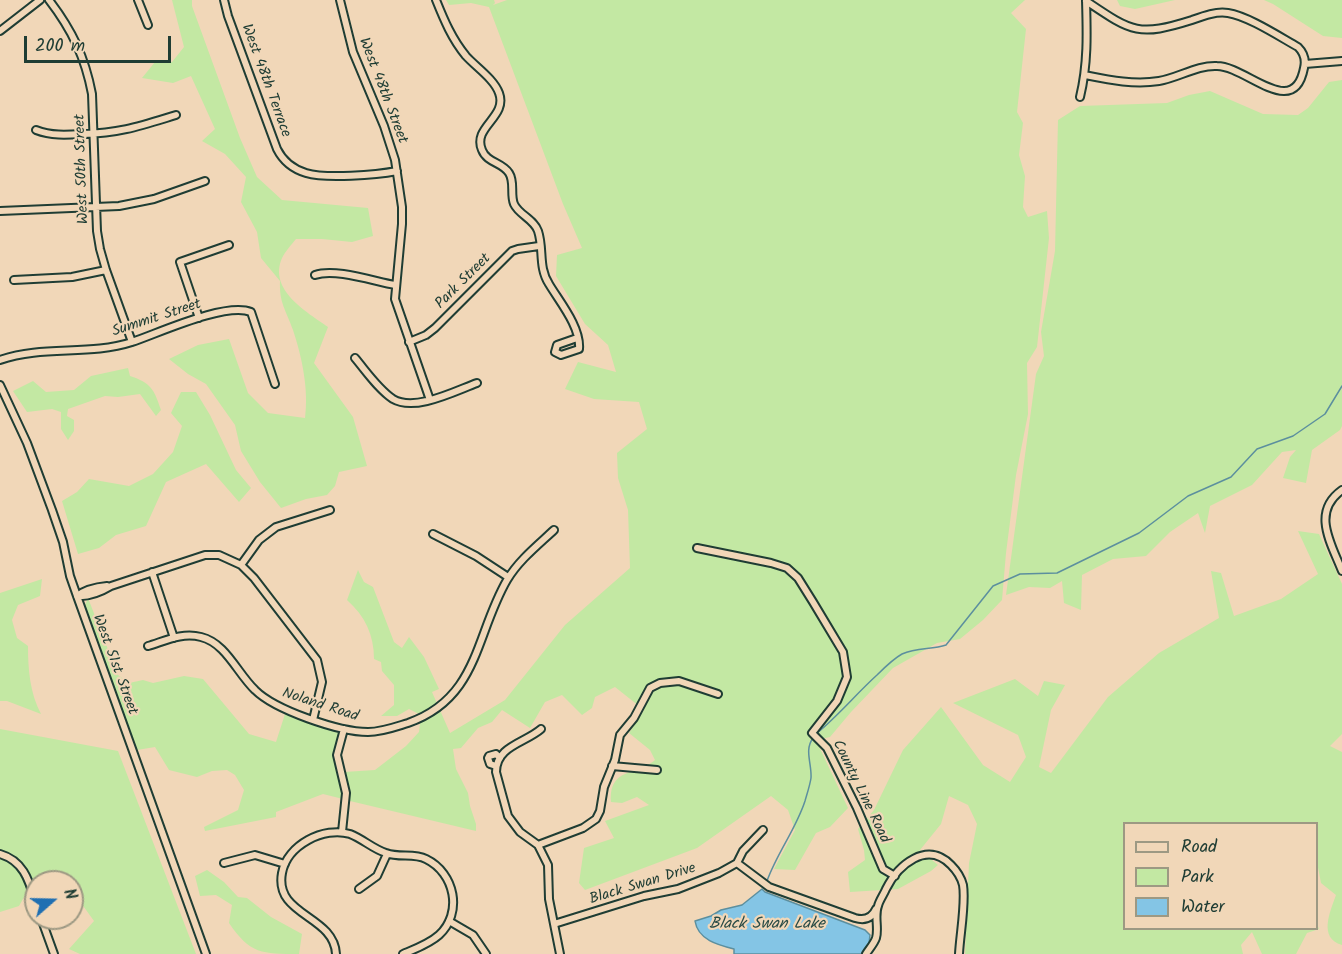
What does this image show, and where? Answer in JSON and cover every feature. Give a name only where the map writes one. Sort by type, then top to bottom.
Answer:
[{"type":"street","points":[[0,31],[40,0]]},
{"type":"street","name":"West 50th Street","points":[[49,0],[72,32],[85,63],[92,94],[100,249],[105,270],[132,342]]},
{"type":"street","points":[[138,0],[148,25]]},
{"type":"street","name":"West 48th Terrace","points":[[224,0],[273,139],[285,161],[308,174],[369,175],[397,171]]},
{"type":"street","name":"West 48th Street","points":[[340,0],[353,52],[384,126],[397,171],[402,224],[395,285],[397,310],[430,400]]},
{"type":"street","points":[[436,0],[454,39],[498,91],[501,100],[500,108],[482,132],[481,149],[487,159],[509,172],[512,178],[514,205],[537,230],[544,274],[568,315],[577,338]]},
{"type":"street","points":[[1086,1],[1118,22],[1138,30],[1159,30],[1219,13],[1234,15],[1298,47],[1303,53],[1305,64],[1296,87],[1282,92],[1234,69],[1216,66],[1159,81],[1141,83],[1086,75]]},
{"type":"street","points":[[1080,96],[1086,75],[1086,1]]},
{"type":"street","points":[[1305,64],[1342,61]]},
{"type":"street","points":[[36,130],[50,135],[94,134],[127,130],[176,115]]},
{"type":"street","points":[[0,211],[120,206],[154,199],[205,181]]},
{"type":"street","points":[[199,318],[180,262],[229,245]]},
{"type":"street","name":"Park Street","points":[[409,342],[426,335],[435,328],[512,252],[539,246]]},
{"type":"street","points":[[14,279],[72,278],[105,270]]},
{"type":"street","points":[[315,275],[327,272],[395,285]]},
{"type":"street","name":"Summit Street","points":[[0,360],[33,351],[104,349],[132,342],[224,310],[245,309],[251,312],[275,384]]},
{"type":"street","points":[[355,358],[391,398],[410,404],[430,400],[477,382]]},
{"type":"street","name":"West 51st Street","points":[[0,385],[27,443],[52,510],[63,542],[70,576],[206,954]]},
{"type":"street","points":[[1342,490],[1330,501],[1325,521],[1342,571]]},
{"type":"street","points":[[241,565],[259,540],[276,527],[330,510]]},
{"type":"street","name":"Noland Road","points":[[148,646],[192,635],[209,640],[223,650],[248,683],[265,699],[282,710],[359,732],[384,730],[416,720],[436,709],[459,687],[476,658],[490,613],[508,578],[532,549],[554,530]]},
{"type":"street","points":[[433,534],[476,556],[508,578]]},
{"type":"street","name":"County Line Road","points":[[697,548],[771,562],[787,568],[798,578],[813,602],[843,652],[847,676],[837,702],[812,733],[827,748],[857,808],[883,869],[895,876]]},
{"type":"street","points":[[77,596],[94,587],[111,586],[198,556],[210,554],[229,558],[241,565],[254,578],[317,660],[322,682],[314,720]]},
{"type":"street","points":[[152,572],[174,638]]},
{"type":"street","points":[[538,845],[584,828],[596,819],[620,735],[634,718],[650,688],[660,683],[678,681],[718,694]]},
{"type":"street","points":[[342,832],[346,793],[337,755],[344,729]]},
{"type":"street","points":[[541,729],[511,746],[496,766],[508,816],[520,832],[538,845],[544,856],[549,873],[549,899],[560,954]]},
{"type":"street","points":[[496,766],[489,764],[489,756],[496,754],[500,758]]},
{"type":"street","points":[[612,766],[657,770]]},
{"type":"street","name":"Black Swan Drive","points":[[554,924],[627,901],[693,885],[737,863],[743,851],[763,830]]},
{"type":"street","points":[[336,954],[332,938],[326,929],[296,910],[287,899],[282,874],[290,855],[307,842],[325,834],[342,832],[355,836],[387,854],[422,858],[442,870],[451,885],[453,910],[444,930],[434,939],[405,954]]},
{"type":"street","points":[[737,863],[769,887],[861,920],[874,914],[895,876],[910,861],[930,853],[942,857],[954,868],[961,879],[964,892],[959,954]]},
{"type":"street","points":[[0,854],[11,858],[24,873]]},
{"type":"street","points":[[359,889],[377,876],[387,854]]},
{"type":"street","points":[[224,863],[255,855],[285,864]]},
{"type":"street","points":[[866,954],[876,937],[878,906]]},
{"type":"street","points":[[449,921],[473,935],[486,954]]},
{"type":"street","points":[[45,930],[54,954]]},
{"type":"green space","points":[[172,0],[192,0],[192,6],[240,138],[257,177],[282,200],[368,208],[373,236],[352,242],[296,239],[283,256],[279,270],[280,280],[292,299],[328,327],[314,363],[353,417],[367,466],[339,472],[335,486],[327,495],[306,499],[281,508],[260,482],[241,451],[235,425],[206,384],[169,359],[198,345],[229,339],[248,393],[268,413],[305,418],[306,396],[302,362],[282,301],[280,281],[261,258],[257,232],[241,202],[246,177],[225,154],[202,141],[215,129],[191,76],[173,83],[142,78],[155,62],[172,62],[184,47]]},
{"type":"green space","points":[[446,0],[494,0],[493,5],[507,0],[1025,0],[1011,13],[1026,29],[1017,112],[1023,123],[1019,155],[1025,176],[1023,207],[1028,217],[1047,211],[1049,238],[1037,347],[1027,363],[1028,414],[1016,475],[1002,600],[960,639],[937,643],[893,668],[830,737],[816,740],[848,808],[830,827],[816,833],[795,870],[774,869],[795,830],[788,810],[771,796],[697,848],[585,890],[579,883],[584,848],[614,838],[605,821],[649,805],[637,797],[622,803],[611,802],[614,783],[619,778],[655,760],[650,750],[629,733],[644,710],[615,687],[595,697],[592,708],[582,715],[562,695],[545,702],[530,728],[502,710],[492,722],[478,728],[461,748],[453,749],[456,769],[468,793],[476,831],[350,801],[344,772],[375,770],[406,746],[419,732],[421,715],[409,709],[397,716],[381,716],[394,705],[394,685],[382,671],[381,662],[374,659],[367,626],[347,600],[358,570],[364,582],[373,587],[394,642],[402,648],[409,637],[424,657],[439,689],[432,692],[450,733],[505,700],[565,625],[630,568],[628,510],[618,478],[617,453],[647,429],[639,402],[594,399],[565,389],[578,362],[616,372],[608,345],[585,324],[556,276],[557,255],[582,248],[563,204],[489,7],[471,3],[449,5]]},
{"type":"green space","points":[[1117,0],[1175,0],[1135,9],[1120,6]]},
{"type":"green space","points":[[1264,0],[1342,0],[1342,38],[1323,36]]},
{"type":"green space","points":[[1342,80],[1342,426],[1340,430],[1312,450],[1306,483],[1283,478],[1290,457],[1296,450],[1282,452],[1252,485],[1210,506],[1205,533],[1198,513],[1170,532],[1146,556],[1113,559],[1082,575],[1081,610],[1064,603],[1062,581],[1050,588],[1029,587],[1006,595],[1036,374],[1044,356],[1041,332],[1055,251],[1058,120],[1080,106],[1167,103],[1210,91],[1263,114],[1298,115],[1308,108],[1329,82]]},
{"type":"green space","points":[[128,368],[130,376],[143,381],[154,392],[161,410],[156,416],[140,394],[105,396],[68,409],[67,416],[74,420],[74,431],[68,440],[61,429],[61,412],[52,409],[27,412],[13,391],[33,381],[46,392],[74,390],[91,376]]},
{"type":"green space","points":[[181,392],[196,392],[210,415],[236,470],[251,488],[239,502],[206,464],[166,482],[146,526],[116,535],[99,548],[78,554],[62,501],[77,492],[89,479],[129,486],[153,474],[173,452],[182,426],[171,413]]},
{"type":"green space","points":[[1298,531],[1319,534],[1342,584],[1342,734],[1330,746],[1342,752],[1342,945],[1330,937],[1328,931],[1329,916],[1336,895],[1321,883],[1318,867],[1318,822],[1123,822],[1123,930],[1316,930],[1307,933],[1296,954],[1262,954],[1252,932],[1241,945],[1243,954],[965,954],[969,863],[977,824],[968,805],[949,796],[941,824],[920,850],[938,865],[898,889],[850,892],[848,872],[865,860],[858,829],[874,810],[903,750],[941,707],[983,765],[1010,782],[1026,757],[1018,735],[953,703],[1015,679],[1038,696],[1044,681],[1065,685],[1051,710],[1039,767],[1051,773],[1108,697],[1159,653],[1219,618],[1211,571],[1221,573],[1234,616],[1281,599],[1318,574]]},
{"type":"green space","points":[[42,579],[40,596],[18,605],[12,620],[17,638],[28,646],[30,681],[41,714],[7,701],[0,701],[0,593]]},
{"type":"green space","points":[[88,598],[118,675],[129,683],[143,680],[153,683],[184,676],[203,679],[249,734],[276,742],[285,714],[338,730],[334,760],[343,799],[323,794],[276,812],[276,817],[205,831],[204,827],[238,810],[244,790],[235,775],[227,770],[212,771],[197,777],[169,770],[155,747],[137,750],[85,605]]},
{"type":"green space","points":[[0,729],[118,751],[196,954],[80,954],[69,949],[94,921],[84,907],[84,870],[24,870],[24,897],[19,906],[0,912]]},
{"type":"green space","points":[[207,870],[224,882],[238,897],[247,898],[271,917],[302,934],[299,954],[266,952],[244,941],[229,923],[232,905],[216,895],[200,896],[195,876]]},
{"type":"water","name":"Black Swan Lake","points":[[762,889],[865,930],[870,935],[869,943],[861,954],[734,954],[734,949],[710,941],[700,933],[695,921],[721,910],[742,905]]},
{"type":"waterway","points":[[817,733],[899,656],[913,650],[946,645],[993,586],[1020,574],[1057,573],[1139,533],[1188,496],[1231,477],[1257,449],[1293,436],[1325,414],[1342,386]]},
{"type":"waterway","points":[[767,881],[805,801],[811,778],[809,747],[813,738]]}]
